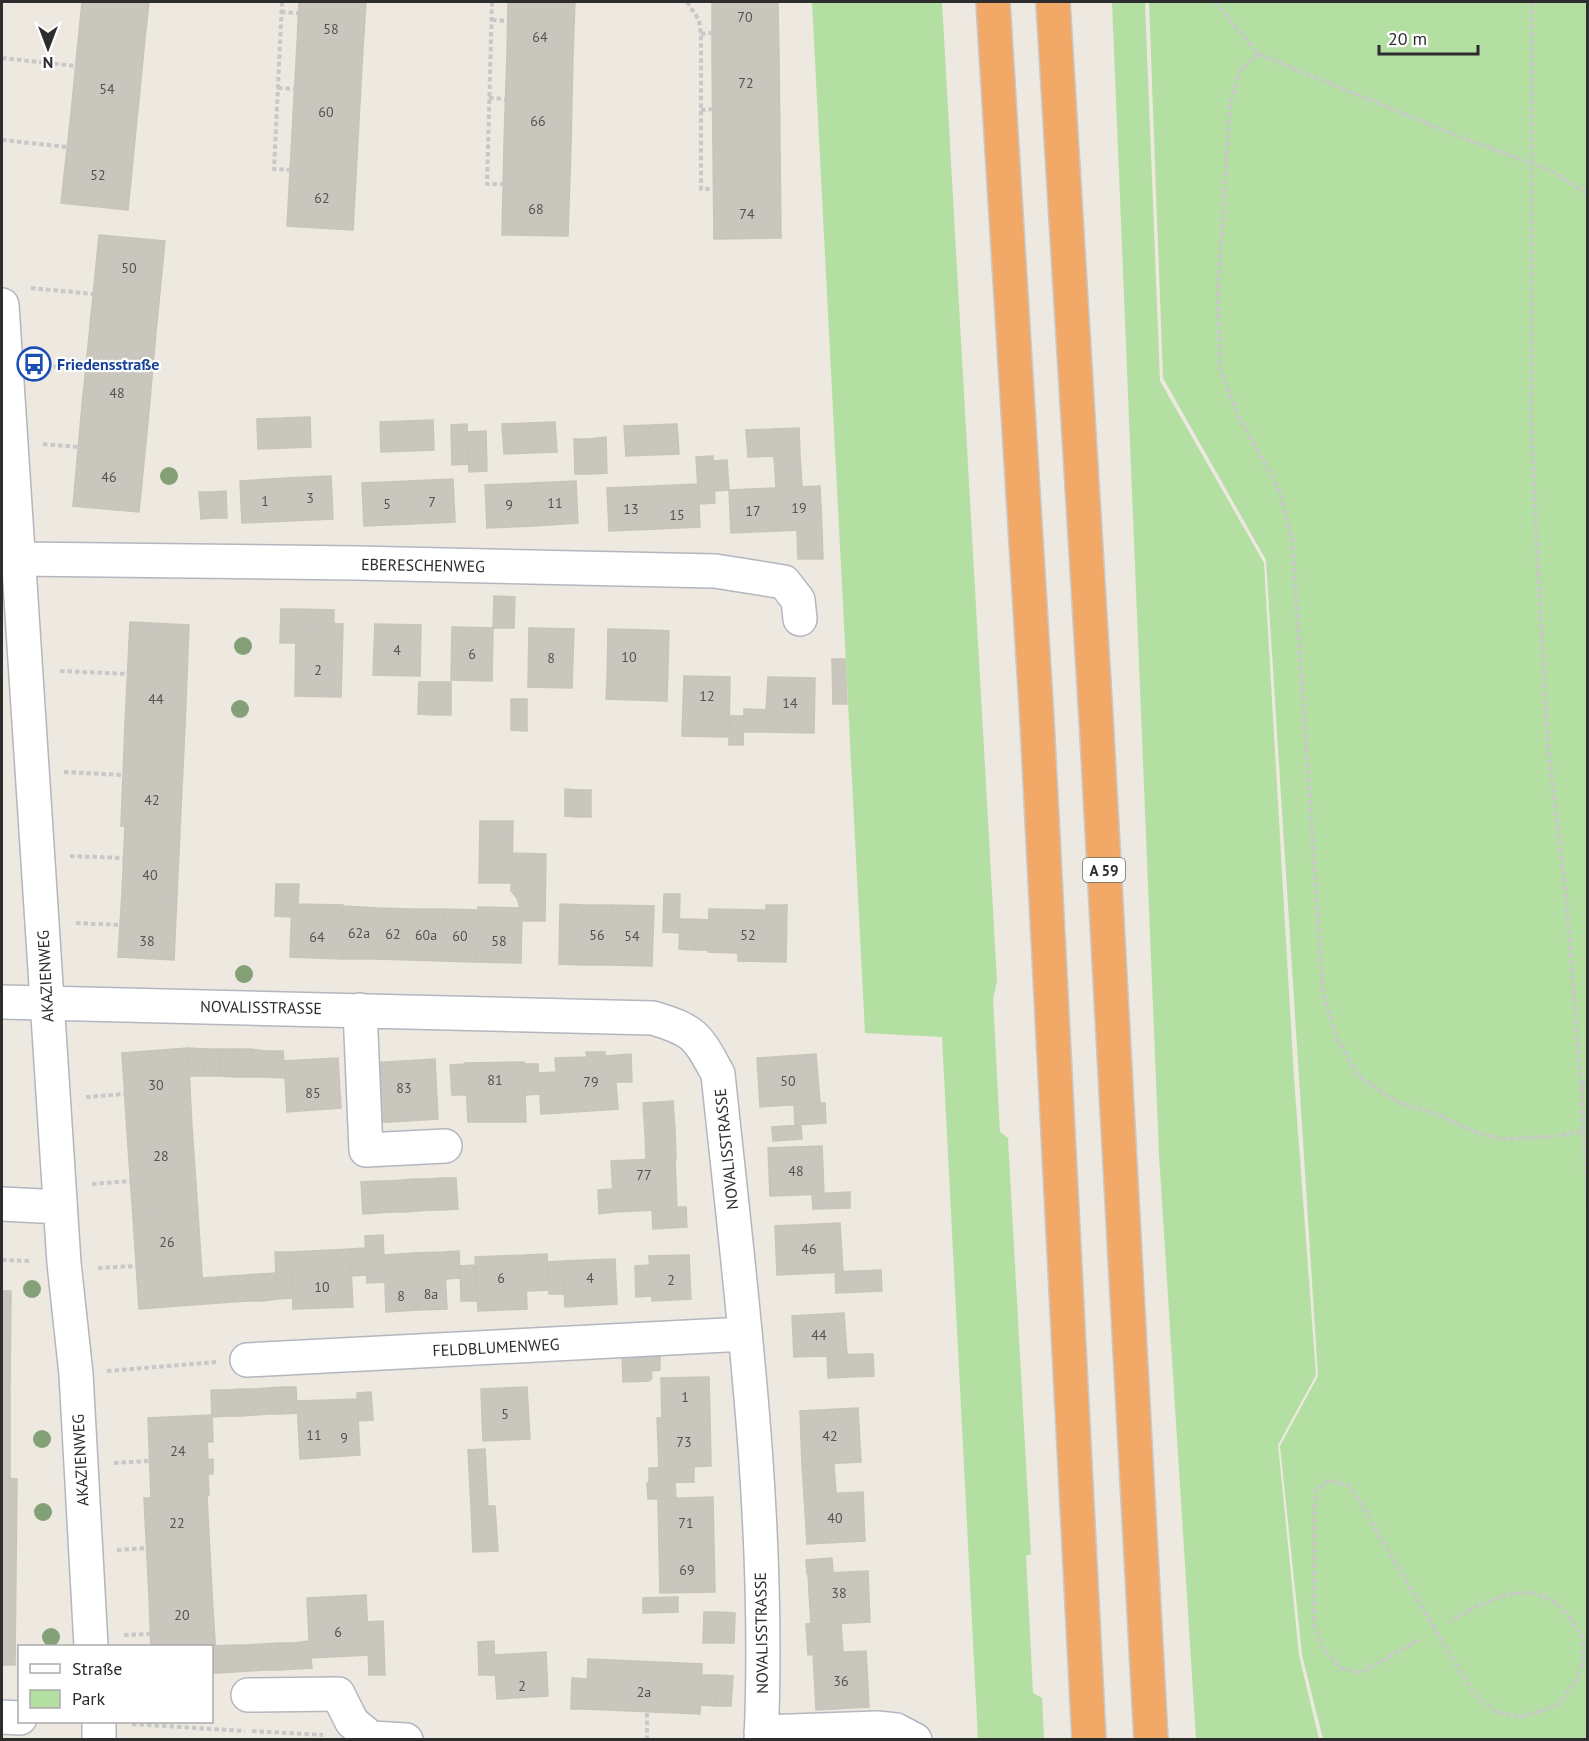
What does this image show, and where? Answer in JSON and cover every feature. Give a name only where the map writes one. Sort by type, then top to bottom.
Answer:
[{"type":"highway","points":[[993,2],[1037,721],[1089,1740]]},
{"type":"highway","name":"A 59","points":[[1053,2],[1096,729],[1151,1740]]},
{"type":"street","name":"AKAZIENWEG","points":[[13,296],[6,362],[27,669],[46,1002],[60,1207],[76,1374],[92,1645]]},
{"type":"street","name":"EBERESCHENWEG","points":[[19,560],[356,563],[715,571],[784,582],[798,600],[800,619]]},
{"type":"street","name":"NOVALISSTRASSE","points":[[2,1002],[653,1018],[680,1026],[700,1041],[718,1074],[745,1334],[761,1578],[761,1736]]},
{"type":"street","points":[[360,1010],[366,1150],[445,1146]]},
{"type":"street","points":[[2,1204],[60,1207]]},
{"type":"street","name":"FELDBLUMENWEG","points":[[247,1360],[745,1334]]},
{"type":"street","points":[[248,1695],[338,1694],[352,1722],[371,1738],[406,1740]]},
{"type":"street","points":[[2,1717],[18,1718]]},
{"type":"street","points":[[99,1723],[99,1740]]},
{"type":"street","points":[[761,1736],[877,1728],[896,1730],[915,1740]]},
{"type":"path","points":[[282,2],[274,169],[290,170]]},
{"type":"path","points":[[492,2],[487,184],[503,184]]},
{"type":"path","points":[[687,2],[699,20],[701,34],[701,189],[714,189]]},
{"type":"path","points":[[1215,2],[1258,54],[1468,140],[1551,171],[1587,194]]},
{"type":"path","points":[[1532,2],[1531,421],[1548,747],[1566,896],[1581,1084],[1587,1212]]},
{"type":"path","points":[[281,12],[298,13]]},
{"type":"path","points":[[492,20],[507,21]]},
{"type":"path","points":[[701,34],[712,33]]},
{"type":"path","points":[[1258,54],[1241,69],[1230,103],[1218,291],[1220,370],[1236,413],[1280,492],[1292,540],[1323,993],[1337,1038],[1358,1076],[1397,1102],[1431,1112],[1478,1133],[1503,1139],[1549,1137],[1582,1131]]},
{"type":"path","points":[[2,58],[76,66]]},
{"type":"path","points":[[278,88],[294,89]]},
{"type":"path","points":[[489,98],[505,99]]},
{"type":"path","points":[[701,110],[713,109]]},
{"type":"path","points":[[2,140],[67,147]]},
{"type":"path","points":[[13,296],[93,294]]},
{"type":"path","points":[[6,362],[86,369]]},
{"type":"path","points":[[27,669],[128,674]]},
{"type":"path","points":[[33,771],[123,774]]},
{"type":"path","points":[[38,854],[123,858]]},
{"type":"path","points":[[42,921],[120,925]]},
{"type":"path","points":[[1581,1084],[1587,1084]]},
{"type":"path","points":[[76,1374],[247,1360]]},
{"type":"path","points":[[1418,1640],[1360,1672],[1341,1668],[1323,1649],[1314,1624],[1314,1514],[1316,1490],[1330,1480],[1350,1486],[1473,1693],[1496,1712],[1521,1717],[1557,1706],[1576,1681],[1583,1661],[1583,1638],[1559,1605],[1537,1593],[1509,1594],[1479,1605],[1449,1622]]},
{"type":"path","points":[[646,1740],[647,1712]]},
{"type":"path","points":[[116,1723],[371,1738]]},
{"type":"green space","points":[[812,2],[942,2],[997,981],[993,999],[1000,1132],[1008,1138],[1031,1554],[1026,1556],[1033,1693],[1042,1698],[1044,1739],[978,1739],[942,1037],[865,1033]]},
{"type":"green space","points":[[1112,2],[1145,2],[1160,381],[1264,563],[1294,1078],[1316,1375],[1278,1445],[1299,1655],[1319,1739],[1196,1739],[1159,1154]]},
{"type":"green space","points":[[1149,2],[1587,2],[1587,1739],[1323,1739],[1302,1655],[1280,1446],[1318,1376],[1266,560],[1163,378]]},
{"type":"building","points":[[82,2],[149,2],[146,29],[80,22]]},
{"type":"building","points":[[299,2],[366,2],[363,48],[297,44]]},
{"type":"building","points":[[508,2],[575,2],[573,54],[507,53]]},
{"type":"building","points":[[712,2],[778,2],[779,57],[712,57]]},
{"type":"building","points":[[80,22],[146,29],[137,119],[71,113]]},
{"type":"building","points":[[297,44],[363,48],[358,139],[292,135]]},
{"type":"building","points":[[507,53],[573,54],[571,145],[504,144]]},
{"type":"building","points":[[712,57],[779,57],[780,148],[713,148]]},
{"type":"building","points":[[71,113],[137,119],[128,210],[61,203]]},
{"type":"building","points":[[292,135],[358,139],[353,230],[287,226]]},
{"type":"building","points":[[504,144],[571,145],[568,236],[502,235]]},
{"type":"building","points":[[713,148],[780,148],[781,238],[714,239]]},
{"type":"building","points":[[99,235],[165,241],[156,332],[90,326]]},
{"type":"building","points":[[90,326],[156,332],[148,422],[81,416]]},
{"type":"building","points":[[81,416],[148,422],[139,512],[73,506]]},
{"type":"building","points":[[310,417],[311,447],[285,448],[284,418]]},
{"type":"building","points":[[284,418],[285,448],[258,449],[257,419]]},
{"type":"building","points":[[433,420],[434,450],[407,451],[406,421]]},
{"type":"building","points":[[406,421],[407,451],[381,452],[380,422]]},
{"type":"building","points":[[555,422],[557,452],[530,453],[529,423]]},
{"type":"building","points":[[529,423],[530,453],[504,454],[502,424]]},
{"type":"building","points":[[467,424],[468,464],[452,465],[451,425]]},
{"type":"building","points":[[677,424],[679,454],[652,455],[651,425]]},
{"type":"building","points":[[651,425],[652,455],[626,456],[624,426]]},
{"type":"building","points":[[799,428],[800,455],[774,456],[773,429]]},
{"type":"building","points":[[773,429],[774,456],[748,457],[746,430]]},
{"type":"building","points":[[486,431],[487,471],[469,472],[467,432]]},
{"type":"building","points":[[606,437],[607,473],[591,474],[590,439]]},
{"type":"building","points":[[574,439],[590,439],[591,474],[575,474]]},
{"type":"building","points":[[800,455],[802,487],[776,488],[774,456]]},
{"type":"building","points":[[713,456],[715,503],[699,504],[696,457]]},
{"type":"building","points":[[727,460],[729,490],[714,491],[713,461]]},
{"type":"building","points":[[331,476],[333,519],[289,521],[287,478]]},
{"type":"building","points":[[287,478],[289,521],[242,523],[240,481]]},
{"type":"building","points":[[453,479],[455,522],[411,524],[409,481]]},
{"type":"building","points":[[409,481],[411,524],[364,526],[362,483]]},
{"type":"building","points":[[576,481],[578,523],[534,526],[532,483]]},
{"type":"building","points":[[532,483],[534,526],[487,528],[485,485]]},
{"type":"building","points":[[698,484],[700,527],[656,529],[654,486]]},
{"type":"building","points":[[654,486],[656,529],[609,531],[607,488]]},
{"type":"building","points":[[820,486],[822,529],[778,531],[776,488]]},
{"type":"building","points":[[776,488],[778,531],[731,533],[729,490]]},
{"type":"building","points":[[226,491],[227,518],[213,518],[212,492]]},
{"type":"building","points":[[199,492],[212,492],[213,518],[201,519]]},
{"type":"building","points":[[822,529],[823,559],[798,559],[797,530]]},
{"type":"building","points":[[494,596],[515,597],[514,628],[493,628]]},
{"type":"building","points":[[281,609],[296,609],[296,643],[280,643]]},
{"type":"building","points":[[296,609],[334,610],[334,624],[296,623]]},
{"type":"building","points":[[130,622],[189,625],[185,726],[125,724]]},
{"type":"building","points":[[296,623],[343,624],[341,697],[295,696]]},
{"type":"building","points":[[375,624],[421,625],[420,676],[373,675]]},
{"type":"building","points":[[452,627],[493,628],[492,681],[451,680]]},
{"type":"building","points":[[529,628],[574,629],[572,688],[528,687]]},
{"type":"building","points":[[608,629],[651,630],[650,684],[607,683]]},
{"type":"building","points":[[651,630],[669,631],[667,701],[606,699],[607,683],[650,684]]},
{"type":"building","points":[[832,659],[845,659],[847,704],[833,704]]},
{"type":"building","points":[[684,676],[730,677],[729,737],[682,736]]},
{"type":"building","points":[[768,677],[815,678],[814,733],[767,732]]},
{"type":"building","points":[[419,682],[435,682],[434,715],[418,714]]},
{"type":"building","points":[[435,682],[451,682],[451,715],[434,715]]},
{"type":"building","points":[[511,699],[527,699],[527,731],[511,730]]},
{"type":"building","points":[[744,709],[768,710],[767,732],[744,732]]},
{"type":"building","points":[[729,716],[744,716],[743,745],[729,745]]},
{"type":"building","points":[[125,724],[185,726],[180,829],[121,826]]},
{"type":"building","points":[[565,789],[578,790],[577,817],[565,816]]},
{"type":"building","points":[[578,790],[591,790],[591,817],[577,817]]},
{"type":"building","points":[[480,821],[513,821],[512,883],[479,883]]},
{"type":"building","points":[[125,826],[180,829],[177,895],[122,892]]},
{"type":"building","points":[[512,853],[546,854],[545,921],[522,921],[522,908],[511,891]]},
{"type":"building","points":[[276,884],[299,884],[298,904],[292,904],[291,917],[275,916]]},
{"type":"building","points":[[122,892],[177,895],[174,960],[118,957]]},
{"type":"building","points":[[664,894],[680,894],[679,933],[663,932]]},
{"type":"building","points":[[292,904],[343,905],[342,959],[290,957]]},
{"type":"building","points":[[560,904],[583,905],[582,965],[559,964]]},
{"type":"building","points":[[583,905],[612,905],[611,965],[582,965]]},
{"type":"building","points":[[612,905],[654,906],[652,966],[611,965]]},
{"type":"building","points":[[766,905],[787,905],[786,962],[738,961],[738,953],[708,952],[709,909],[766,910]]},
{"type":"building","points":[[343,906],[377,908],[376,959],[342,959]]},
{"type":"building","points":[[478,907],[522,908],[521,963],[476,962]]},
{"type":"building","points":[[377,908],[410,909],[409,960],[376,959]]},
{"type":"building","points":[[410,909],[444,909],[443,961],[409,960]]},
{"type":"building","points":[[444,909],[478,910],[476,962],[443,961]]},
{"type":"building","points":[[680,919],[693,919],[693,950],[679,949]]},
{"type":"building","points":[[693,919],[709,920],[708,950],[693,950]]},
{"type":"building","points":[[188,1048],[192,1127],[127,1132],[122,1053]]},
{"type":"building","points":[[188,1048],[205,1049],[204,1076],[189,1076]]},
{"type":"building","points":[[205,1049],[220,1049],[220,1076],[204,1076]]},
{"type":"building","points":[[220,1049],[235,1049],[235,1077],[220,1076]]},
{"type":"building","points":[[235,1049],[251,1049],[250,1077],[235,1077]]},
{"type":"building","points":[[251,1049],[265,1051],[267,1077],[250,1077]]},
{"type":"building","points":[[265,1051],[283,1051],[285,1078],[267,1077]]},
{"type":"building","points":[[586,1052],[605,1052],[605,1056],[631,1054],[632,1082],[616,1082],[618,1109],[559,1113],[555,1058],[587,1057]]},
{"type":"building","points":[[816,1054],[820,1103],[760,1107],[757,1058]]},
{"type":"building","points":[[338,1058],[341,1108],[287,1112],[284,1061]]},
{"type":"building","points":[[435,1059],[438,1119],[374,1123],[371,1063]]},
{"type":"building","points":[[524,1062],[526,1122],[468,1122],[465,1063]]},
{"type":"building","points":[[465,1064],[466,1095],[452,1095],[450,1065]]},
{"type":"building","points":[[524,1064],[538,1064],[540,1094],[525,1095]]},
{"type":"building","points":[[556,1072],[559,1113],[541,1114],[539,1073]]},
{"type":"building","points":[[673,1101],[675,1131],[645,1133],[643,1103]]},
{"type":"building","points":[[825,1103],[826,1123],[795,1125],[794,1105]]},
{"type":"building","points":[[801,1125],[802,1139],[773,1141],[772,1127]]},
{"type":"building","points":[[192,1127],[198,1214],[133,1218],[127,1132]]},
{"type":"building","points":[[675,1131],[676,1160],[675,1158],[646,1159],[645,1133]]},
{"type":"building","points":[[822,1146],[824,1194],[770,1196],[768,1148]]},
{"type":"building","points":[[675,1158],[677,1209],[614,1212],[611,1161]]},
{"type":"building","points":[[443,1178],[456,1178],[458,1209],[444,1210]]},
{"type":"building","points":[[443,1178],[444,1210],[431,1210],[429,1179]]},
{"type":"building","points":[[415,1179],[429,1179],[431,1210],[417,1211]]},
{"type":"building","points":[[415,1179],[417,1211],[404,1212],[402,1180]]},
{"type":"building","points":[[402,1180],[404,1212],[390,1212],[388,1181]]},
{"type":"building","points":[[375,1181],[388,1181],[390,1212],[377,1213]]},
{"type":"building","points":[[375,1181],[377,1213],[363,1214],[361,1182]]},
{"type":"building","points":[[613,1189],[614,1212],[599,1214],[598,1190]]},
{"type":"building","points":[[850,1192],[850,1208],[813,1209],[812,1194]]},
{"type":"building","points":[[677,1207],[686,1207],[687,1227],[653,1229],[652,1211],[677,1209]]},
{"type":"building","points":[[198,1214],[204,1304],[139,1309],[133,1218]]},
{"type":"building","points":[[840,1223],[843,1272],[777,1275],[775,1226]]},
{"type":"building","points":[[383,1235],[385,1282],[367,1283],[365,1236]]},
{"type":"building","points":[[365,1248],[366,1275],[351,1276],[350,1249]]},
{"type":"building","points":[[350,1249],[353,1307],[293,1309],[291,1252]]},
{"type":"building","points":[[459,1251],[460,1278],[446,1279],[444,1252]]},
{"type":"building","points":[[275,1252],[291,1252],[293,1298],[277,1299]]},
{"type":"building","points":[[444,1252],[447,1309],[417,1310],[414,1253]]},
{"type":"building","points":[[414,1253],[417,1310],[386,1312],[384,1255]]},
{"type":"building","points":[[547,1254],[549,1290],[527,1291],[525,1255]]},
{"type":"building","points":[[525,1255],[527,1309],[478,1311],[475,1257]]},
{"type":"building","points":[[689,1255],[691,1299],[652,1301],[649,1256]]},
{"type":"building","points":[[615,1259],[617,1304],[565,1307],[563,1261]]},
{"type":"building","points":[[563,1261],[564,1294],[549,1294],[548,1262]]},
{"type":"building","points":[[475,1265],[477,1301],[461,1301],[460,1266]]},
{"type":"building","points":[[650,1265],[651,1296],[636,1297],[635,1266]]},
{"type":"building","points":[[881,1270],[882,1291],[836,1293],[835,1272]]},
{"type":"building","points":[[276,1273],[277,1299],[263,1301],[261,1274]]},
{"type":"building","points":[[261,1274],[263,1301],[248,1301],[246,1275]]},
{"type":"building","points":[[246,1275],[248,1301],[233,1302],[231,1276]]},
{"type":"building","points":[[231,1276],[233,1302],[219,1303],[217,1277]]},
{"type":"building","points":[[217,1277],[219,1303],[204,1304],[202,1278]]},
{"type":"building","points":[[2,1291],[11,1291],[10,1385],[2,1385]]},
{"type":"building","points":[[844,1313],[847,1355],[794,1357],[792,1316]]},
{"type":"building","points":[[660,1351],[660,1370],[651,1371],[652,1378],[649,1381],[623,1382],[622,1353]]},
{"type":"building","points":[[873,1354],[874,1376],[828,1378],[827,1355]]},
{"type":"building","points":[[709,1377],[710,1417],[662,1418],[661,1378]]},
{"type":"building","points":[[2,1385],[10,1385],[10,1479],[2,1478]]},
{"type":"building","points":[[282,1387],[283,1414],[269,1414],[268,1388]]},
{"type":"building","points":[[282,1387],[296,1387],[297,1413],[283,1414]]},
{"type":"building","points":[[527,1387],[530,1439],[483,1441],[481,1389]]},
{"type":"building","points":[[268,1388],[269,1414],[255,1415],[254,1389]]},
{"type":"building","points":[[240,1389],[242,1416],[228,1416],[226,1390]]},
{"type":"building","points":[[240,1389],[254,1389],[255,1415],[242,1416]]},
{"type":"building","points":[[211,1390],[226,1390],[228,1416],[212,1417]]},
{"type":"building","points":[[371,1392],[373,1420],[358,1421],[357,1393]]},
{"type":"building","points":[[357,1399],[360,1455],[330,1457],[327,1400]]},
{"type":"building","points":[[327,1400],[330,1457],[300,1459],[297,1401]]},
{"type":"building","points":[[858,1408],[861,1462],[802,1465],[800,1411]]},
{"type":"building","points":[[212,1415],[213,1442],[207,1442],[208,1460],[213,1459],[213,1474],[208,1474],[209,1495],[151,1498],[148,1418]]},
{"type":"building","points":[[710,1417],[711,1466],[659,1468],[657,1418]]},
{"type":"building","points":[[485,1449],[488,1506],[471,1507],[468,1450]]},
{"type":"building","points":[[834,1464],[835,1479],[803,1480],[802,1465]]},
{"type":"building","points":[[694,1467],[694,1482],[649,1483],[649,1468]]},
{"type":"building","points":[[2,1478],[17,1479],[16,1572],[2,1572]]},
{"type":"building","points":[[835,1479],[836,1493],[804,1495],[803,1480]]},
{"type":"building","points":[[675,1482],[676,1498],[648,1499],[647,1483]]},
{"type":"building","points":[[863,1492],[865,1541],[807,1544],[804,1495]]},
{"type":"building","points":[[207,1496],[212,1593],[149,1597],[144,1498]]},
{"type":"building","points":[[713,1497],[714,1547],[659,1548],[658,1499]]},
{"type":"building","points":[[495,1506],[498,1551],[473,1552],[471,1507]]},
{"type":"building","points":[[714,1547],[715,1592],[660,1593],[659,1548]]},
{"type":"building","points":[[832,1558],[833,1573],[807,1574],[806,1560]]},
{"type":"building","points":[[868,1571],[870,1622],[811,1625],[808,1574]]},
{"type":"building","points":[[2,1572],[16,1572],[15,1665],[2,1665]]},
{"type":"building","points":[[212,1593],[217,1673],[213,1673],[213,1645],[151,1645],[149,1597]]},
{"type":"building","points":[[366,1595],[369,1655],[310,1658],[307,1598]]},
{"type":"building","points":[[678,1597],[678,1612],[643,1613],[643,1598]]},
{"type":"building","points":[[704,1612],[720,1612],[719,1643],[703,1643]]},
{"type":"building","points":[[720,1612],[735,1613],[734,1643],[719,1643]]},
{"type":"building","points":[[383,1621],[385,1675],[369,1675],[367,1622]]},
{"type":"building","points":[[841,1623],[842,1638],[807,1639],[806,1624]]},
{"type":"building","points":[[842,1638],[843,1653],[808,1655],[807,1639]]},
{"type":"building","points":[[309,1641],[312,1668],[295,1669],[294,1643]]},
{"type":"building","points":[[494,1641],[495,1675],[479,1675],[478,1642]]},
{"type":"building","points":[[278,1643],[294,1643],[295,1669],[280,1670]]},
{"type":"building","points":[[278,1643],[280,1670],[264,1670],[263,1644]]},
{"type":"building","points":[[263,1644],[264,1670],[249,1671],[247,1645]]},
{"type":"building","points":[[232,1645],[233,1672],[217,1673],[216,1646]]},
{"type":"building","points":[[232,1645],[247,1645],[249,1671],[233,1672]]},
{"type":"building","points":[[866,1651],[869,1707],[816,1710],[813,1654]]},
{"type":"building","points":[[546,1652],[548,1696],[497,1699],[494,1655]]},
{"type":"building","points":[[588,1659],[702,1664],[700,1714],[586,1709]]},
{"type":"building","points":[[702,1675],[717,1675],[716,1706],[701,1705]]},
{"type":"building","points":[[717,1675],[733,1676],[731,1706],[716,1706]]},
{"type":"building","points":[[572,1678],[587,1679],[586,1709],[571,1709]]},
{"type":"place","name":"Friedensstraße","points":[[34,364]]}]
